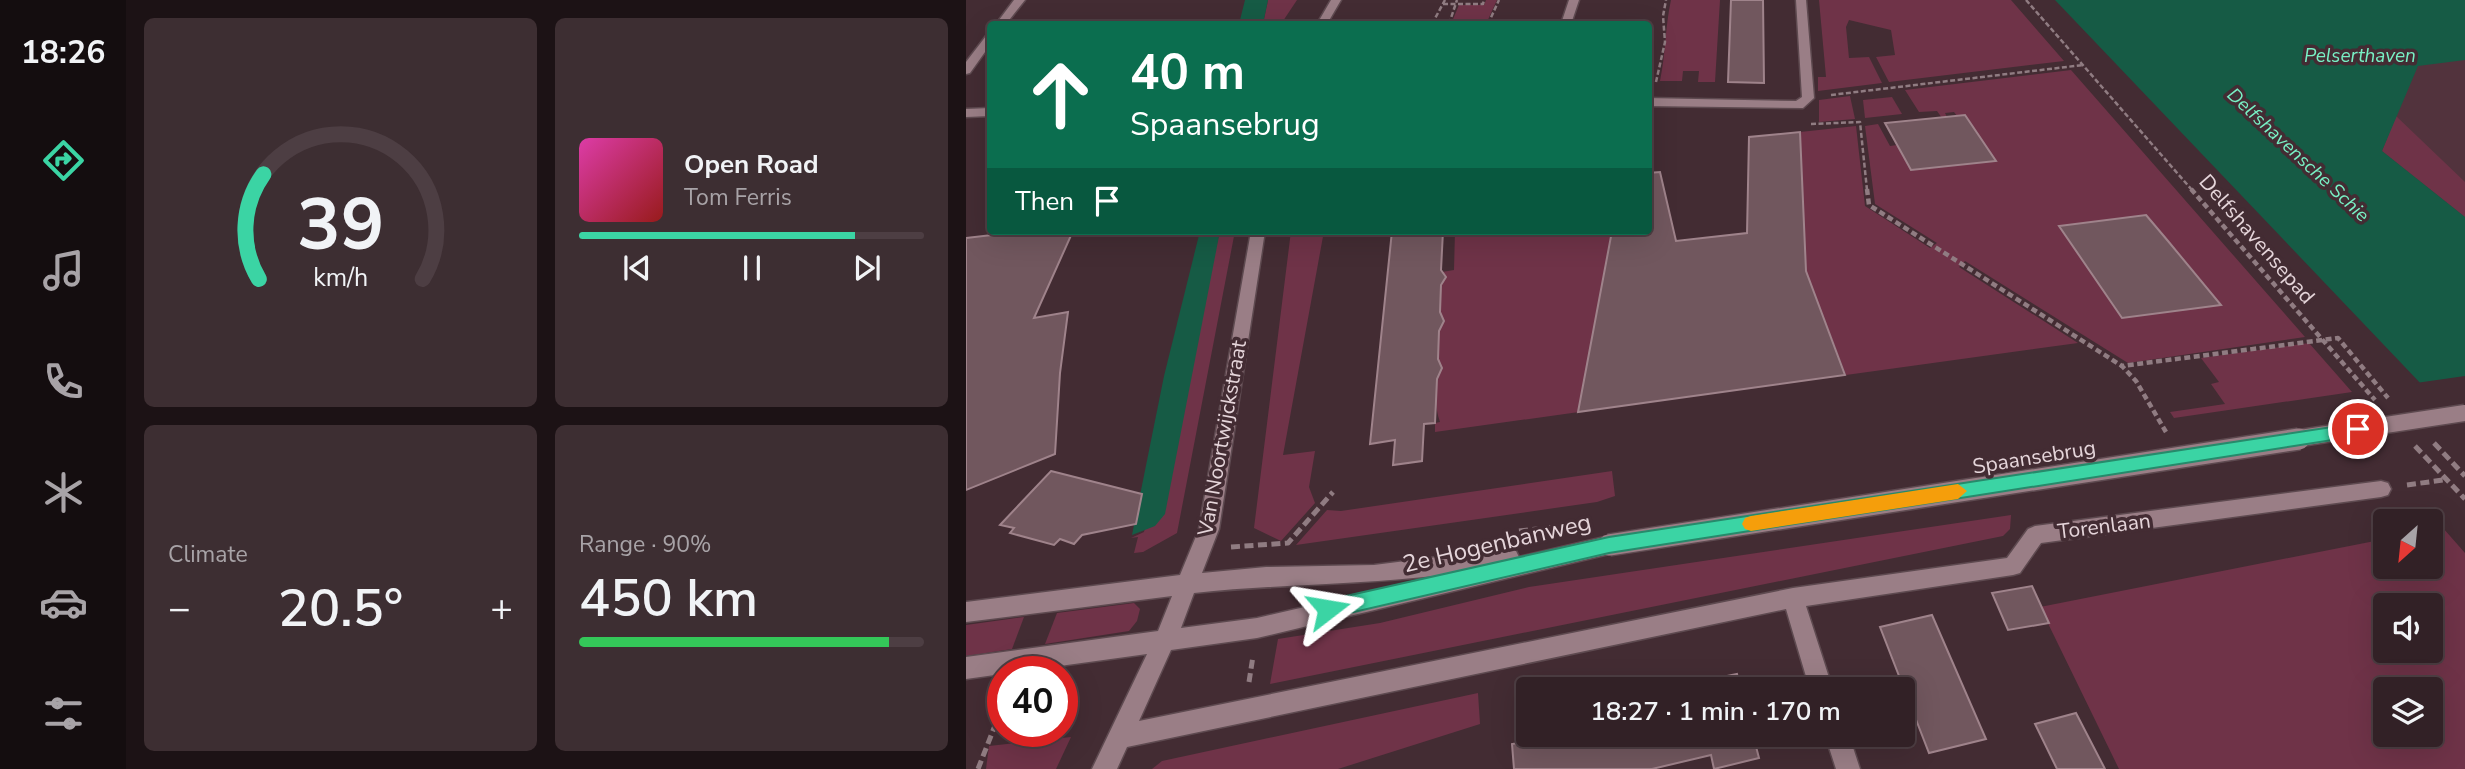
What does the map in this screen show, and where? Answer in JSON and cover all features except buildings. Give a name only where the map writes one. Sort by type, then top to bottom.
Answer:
[{"type":"street","points":[[1003,21],[1020,0]]},
{"type":"street","points":[[1324,21],[1336,0]]},
{"type":"street","points":[[1567,21],[1574,0]]},
{"type":"street","points":[[1652,102],[1803,102],[1801,0]]},
{"type":"street","points":[[966,70],[987,42]]},
{"type":"street","points":[[966,113],[987,112]]},
{"type":"street","name":"Van Noortwijckstraat","points":[[1104,769],[1166,640],[1209,529],[1257,235]]},
{"type":"street","name":"Spaansebrug","points":[[1609,545],[2465,413]]},
{"type":"street","name":"Torenlaan","points":[[1793,598],[2013,566],[2035,535],[2381,489]]},
{"type":"street","name":"2e Hogenbanweg","points":[[966,612],[1188,584],[1266,576],[1374,574],[1609,545]]},
{"type":"street","name":"2e Hogenbanweg","points":[[966,668],[1257,628],[1609,545]]},
{"type":"street","points":[[1119,737],[1793,598],[1818,677]]},
{"type":"street","points":[[1841,747],[1848,769]]},
{"type":"path","points":[[1434,21],[1444,2],[1483,4],[1485,0]]},
{"type":"path","points":[[1489,21],[1499,0]]},
{"type":"path","points":[[1652,94],[1665,42],[1663,16],[1667,0]]},
{"type":"path","name":"Delfshavensepad","points":[[2026,0],[2384,410]]},
{"type":"path","points":[[1450,21],[1457,2]]},
{"type":"path","points":[[2084,65],[1803,102],[1812,125],[1860,122],[1869,205],[2122,366],[2136,381],[2171,440]]},
{"type":"path","points":[[2122,366],[2339,338],[2396,406]]},
{"type":"path","points":[[2410,440],[2444,480],[2465,499]]},
{"type":"path","points":[[2434,443],[2465,476]]},
{"type":"path","points":[[2381,489],[2444,480]]},
{"type":"path","points":[[978,769],[987,746]]},
{"type":"shaded area","points":[[1268,0],[1297,0],[1283,21],[1264,21]]},
{"type":"shaded area","points":[[1486,0],[1497,0],[1487,21],[1452,21],[1459,5],[1484,5]]},
{"type":"shaded area","points":[[1671,0],[1720,0],[1715,82],[1698,82],[1699,71],[1683,71],[1682,81],[1660,81]]},
{"type":"shaded area","points":[[1819,0],[2011,0],[2064,61],[1889,82],[1876,57],[1895,55],[1891,30],[1849,20],[1846,27],[1849,58],[1869,57],[1882,83],[1818,91],[1818,77],[1826,77]]},
{"type":"shaded area","points":[[2465,32],[2465,248],[2328,126]]},
{"type":"shaded area","points":[[2071,70],[2305,337],[2128,363],[1965,261],[1959,267],[2078,343],[1846,375],[1806,271],[1800,132],[1856,126],[1865,206],[1930,248],[1937,243],[1875,204],[1865,126],[1878,124],[1890,146],[1897,145],[1911,170],[1996,161],[1965,116],[1957,116],[1954,112],[1945,113],[1947,117],[1942,118],[1937,111],[1919,112],[1905,90]]},
{"type":"shaded area","points":[[1850,96],[1855,119],[1819,122],[1819,100]]},
{"type":"shaded area","points":[[1892,97],[1902,114],[1865,118],[1863,100]]},
{"type":"shaded area","points":[[2396,116],[2465,182],[2465,217],[2382,151]]},
{"type":"shaded area","points":[[1219,235],[1234,235],[1177,533],[1143,552],[1134,553],[1138,537],[1131,538],[1144,532]]},
{"type":"shaded area","points":[[1291,235],[1323,235],[1283,455],[1315,451],[1309,487],[1315,503],[1281,541],[1254,528]]},
{"type":"shaded area","points":[[1455,235],[1612,235],[1579,412],[1435,432],[1435,423],[1440,422],[1436,395],[1442,368],[1438,359],[1441,286],[1446,277],[1442,272],[1454,270]]},
{"type":"shaded area","points":[[2309,343],[2352,392],[2174,418],[2170,412],[2225,404],[2211,384],[2219,382],[2201,358]]},
{"type":"shaded area","points":[[1612,471],[1615,496],[1597,502],[1296,545],[1327,510],[1341,511]]},
{"type":"shaded area","points":[[2011,515],[2010,529],[2003,536],[1270,684],[1278,639],[1380,623],[1529,587]]},
{"type":"shaded area","points":[[2443,528],[2465,553],[2465,769],[2119,769],[2040,607],[2373,541],[2373,579],[2443,579]]},
{"type":"shaded area","points":[[1134,603],[1140,609],[1137,621],[1129,631],[1045,644],[1057,613]]},
{"type":"shaded area","points":[[1024,617],[1012,649],[966,656],[966,625]]},
{"type":"shaded area","points":[[1478,693],[1480,724],[1338,769],[1152,769],[1162,761]]},
{"type":"shaded area","points":[[989,747],[1066,747],[1056,769],[986,769]]},
{"type":"water","points":[[1245,0],[1268,0],[1264,21],[1240,21]]},
{"type":"water","points":[[2055,0],[2465,0],[2465,60],[2418,66],[2382,151],[2465,217],[2465,430]]},
{"type":"water","points":[[1199,235],[1219,235],[1165,514],[1155,526],[1132,535],[1164,376]]},
{"type":"pier","points":[[2465,376],[2465,434],[2416,383]]},
{"type":"slow traffic","points":[[1751,524],[1958,491]]},
{"type":"route","points":[[1328,609],[1609,545],[2358,429]]},
{"type":"water label","name":"Pelserthaven","points":[[2360,56]]},
{"type":"water label","name":"Delfshavensche Schie","points":[[2298,155]]}]
